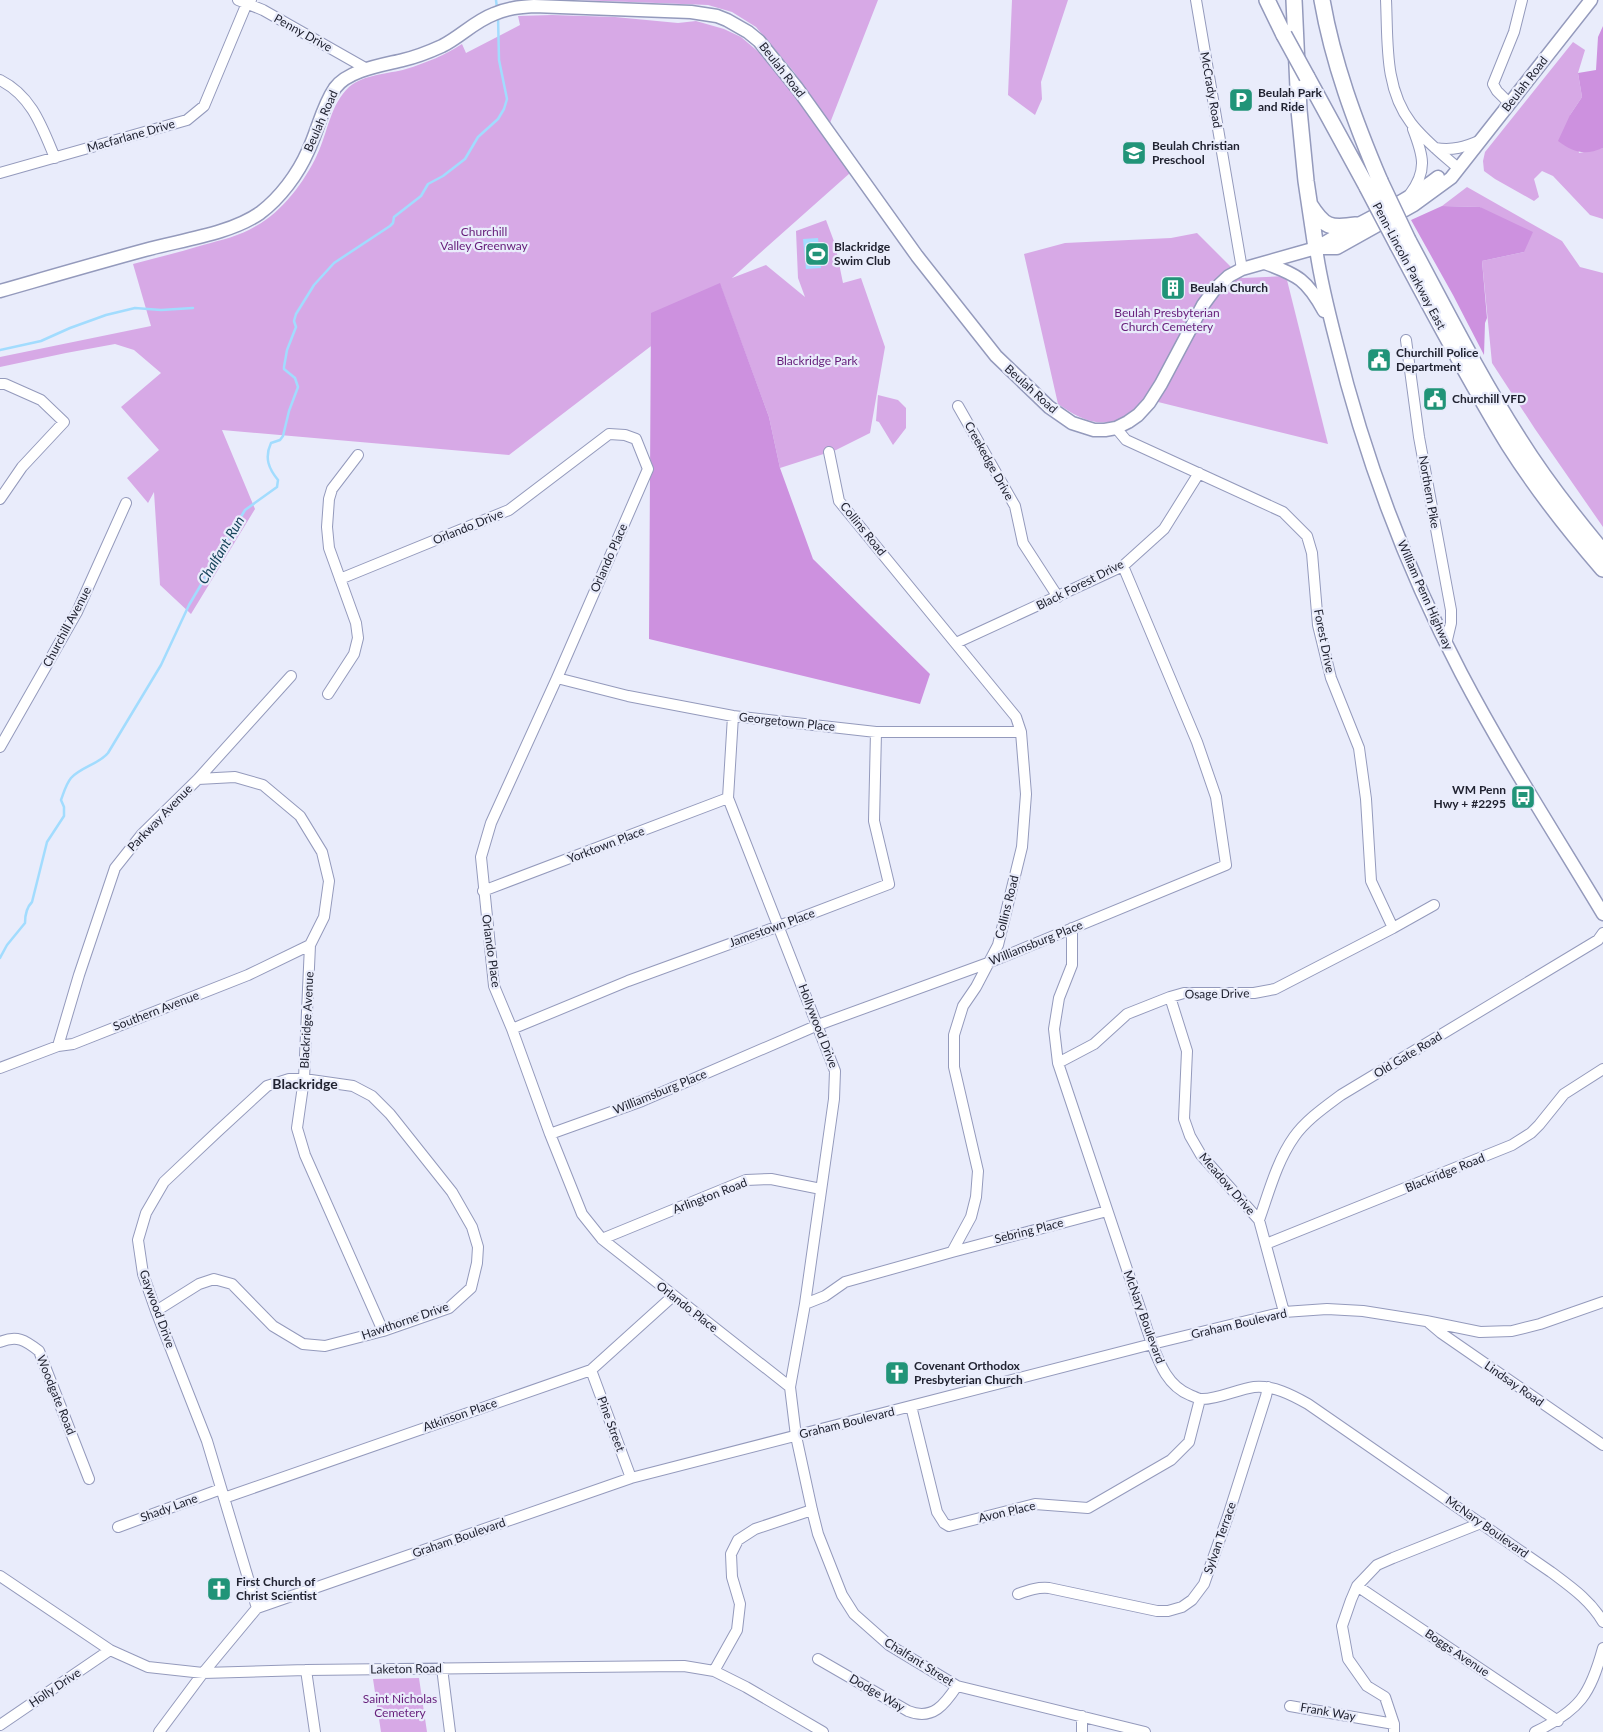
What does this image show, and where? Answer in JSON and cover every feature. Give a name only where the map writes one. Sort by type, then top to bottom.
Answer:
[{"type":"highway","name":"Penn-Lincoln Parkway East","points":[[1267,0],[1307,78],[1373,184],[1463,366],[1506,439],[1545,497],[1603,569]]},
{"type":"highway","points":[[1294,0],[1298,110],[1316,248]]},
{"type":"highway","name":"Penn-Lincoln Parkway East","points":[[1322,0],[1327,25],[1373,184]]},
{"type":"highway","points":[[1327,0],[1327,25]]},
{"type":"highway","points":[[1309,204],[1320,220],[1329,226],[1337,228],[1356,225]]},
{"type":"highway","name":"Penn-Lincoln Parkway East","points":[[1403,243],[1519,440],[1554,490],[1603,552]]},
{"type":"main road","name":"Beulah Road","points":[[1316,248],[1337,248],[1404,210],[1451,178],[1591,0]]},
{"type":"main road","name":"Beulah Road","points":[[0,291],[145,250],[225,230],[246,222],[274,200],[294,175],[308,152],[326,105],[336,87],[349,76],[367,68],[406,59],[443,45],[488,16],[512,5],[691,12],[717,16],[748,32],[759,41],[791,80],[916,256],[996,356],[1049,407],[1072,423],[1094,430],[1116,428],[1138,414],[1149,403],[1161,384],[1196,315],[1208,297],[1224,279],[1242,269],[1316,248],[1408,196],[1446,172],[1458,168]]},
{"type":"main road","name":"William Penn Highway","points":[[1316,248],[1318,266],[1332,326],[1355,413],[1377,480],[1411,567],[1446,644],[1490,724],[1603,914]]},
{"type":"main road","points":[[1265,263],[1291,272],[1305,283],[1317,299],[1332,326]]},
{"type":"street","name":"McCrady Road","points":[[1196,0],[1242,269]]},
{"type":"street","points":[[1386,0],[1391,76],[1400,106],[1411,123],[1458,168]]},
{"type":"street","points":[[1510,104],[1496,91],[1494,84],[1514,32],[1522,0]]},
{"type":"street","name":"Penny Drive","points":[[245,1],[367,68]]},
{"type":"street","name":"Macfarlane Drive","points":[[0,173],[187,120],[204,106],[245,1]]},
{"type":"street","points":[[0,80],[10,85],[38,118],[55,158]]},
{"type":"street","points":[[1408,196],[1420,178],[1423,162],[1420,146],[1411,123]]},
{"type":"street","points":[[1435,148],[1449,150],[1482,139]]},
{"type":"street","name":"Northern Pike","points":[[1406,340],[1419,437],[1451,610],[1451,623],[1446,644]]},
{"type":"street","points":[[0,384],[5,384],[41,400],[64,422],[22,467],[0,499]]},
{"type":"street","name":"Creekedge Drive","points":[[958,406],[1015,506],[1023,543],[1058,598]]},
{"type":"street","name":"Forest Drive","points":[[1116,428],[1126,440],[1283,512],[1307,536],[1312,552],[1318,624],[1331,678],[1359,748],[1366,799],[1371,881],[1393,928]]},
{"type":"street","name":"Orlando Drive","points":[[340,579],[509,510],[609,434],[625,434],[636,438]]},
{"type":"street","name":"Orlando Place","points":[[636,438],[648,469],[557,678],[491,823],[481,857],[494,986],[582,1214],[602,1239],[790,1386]]},
{"type":"street","name":"Collins Road","points":[[829,452],[839,500],[1016,717],[1021,732],[1026,794],[1022,847],[998,944],[976,988],[963,1006],[954,1035],[954,1067],[978,1170],[976,1197],[970,1216],[952,1252]]},
{"type":"street","points":[[328,694],[354,654],[358,638],[356,623],[329,548],[327,527],[329,499],[332,489],[358,455]]},
{"type":"street","name":"Black Forest Drive","points":[[956,644],[1123,566],[1164,529],[1200,473]]},
{"type":"street","name":"Churchill Avenue","points":[[0,746],[77,612],[126,503]]},
{"type":"street","name":"Williamsburg Place","points":[[550,1134],[642,1101],[818,1025],[988,963],[1226,865],[1216,797],[1197,742],[1123,566]]},
{"type":"street","name":"Parkway Avenue","points":[[58,1046],[79,974],[115,868],[142,834],[198,779],[291,676]]},
{"type":"street","name":"Georgetown Place","points":[[557,678],[628,696],[733,716],[876,732],[1021,732]]},
{"type":"street","name":"Hollywood Drive","points":[[733,716],[728,798],[835,1071],[834,1099],[805,1304],[790,1386],[796,1436]]},
{"type":"street","name":"Jamestown Place","points":[[512,1029],[628,980],[779,926],[888,884],[874,821],[876,732]]},
{"type":"street","name":"Blackridge Avenue","points":[[198,779],[235,777],[262,785],[300,816],[322,852],[329,881],[324,917],[310,946],[304,1079],[297,1128],[304,1155],[383,1331]]},
{"type":"street","name":"Yorktown Place","points":[[483,891],[728,798]]},
{"type":"street","name":"Osage Drive","points":[[1058,1063],[1094,1044],[1127,1014],[1184,993],[1254,994],[1275,988],[1434,906]]},
{"type":"street","name":"McNary Boulevard","points":[[1072,928],[1072,965],[1059,998],[1054,1029],[1058,1063],[1152,1344],[1161,1367],[1176,1387],[1186,1394],[1200,1399],[1254,1387],[1268,1387],[1308,1404],[1481,1523],[1584,1598],[1602,1616]]},
{"type":"street","name":"Old Gate Road","points":[[1259,1220],[1283,1156],[1295,1136],[1317,1113],[1341,1095],[1598,940],[1603,932]]},
{"type":"street","name":"Southern Avenue","points":[[0,1068],[58,1046],[73,1044],[248,975],[310,946]]},
{"type":"street","name":"Meadow Drive","points":[[1170,997],[1187,1051],[1184,1120],[1190,1136],[1201,1155],[1259,1220],[1284,1312]]},
{"type":"street","name":"Blackridge Road","points":[[1266,1244],[1512,1145],[1535,1129],[1564,1094],[1603,1069]]},
{"type":"street","name":"Gaywood Drive","points":[[257,1608],[231,1539],[223,1493],[207,1441],[142,1274],[138,1240],[146,1213],[164,1182],[267,1086],[289,1079],[304,1079]]},
{"type":"street","name":"Hawthorne Drive","points":[[156,1311],[199,1284],[214,1279],[232,1284],[273,1326],[303,1344],[325,1346],[383,1331],[449,1308],[470,1288],[477,1263],[478,1247],[472,1228],[452,1192],[390,1114],[372,1096],[353,1086],[304,1079]]},
{"type":"street","name":"Arlington Road","points":[[602,1239],[746,1180],[771,1179],[821,1189]]},
{"type":"street","name":"Sebring Place","points":[[952,1252],[1107,1211]]},
{"type":"street","points":[[805,1304],[825,1296],[845,1282],[952,1252]]},
{"type":"street","name":"Atkinson Place","points":[[223,1493],[591,1370],[673,1296]]},
{"type":"street","name":"Graham Boulevard","points":[[257,1608],[631,1478],[1152,1344],[1284,1312],[1327,1309],[1362,1311],[1480,1332],[1512,1330],[1540,1324],[1603,1302]]},
{"type":"street","name":"Lindsay Road","points":[[1426,1321],[1603,1445]]},
{"type":"street","name":"Woodgate Road","points":[[0,1342],[11,1338],[27,1341],[39,1350],[89,1479]]},
{"type":"street","name":"Pine Street","points":[[591,1370],[631,1478]]},
{"type":"street","name":"Sylvan Terrace","points":[[1018,1594],[1029,1590],[1049,1588],[1157,1611],[1175,1610],[1192,1600],[1204,1584],[1219,1542],[1268,1387]]},
{"type":"street","name":"Avon Place","points":[[911,1406],[937,1512],[944,1523],[949,1526],[1035,1504],[1088,1508],[1171,1460],[1182,1450],[1189,1442],[1200,1399]]},
{"type":"street","name":"Chalfant Street","points":[[796,1436],[818,1534],[842,1595],[854,1614],[889,1646],[957,1686],[1145,1732]]},
{"type":"street","name":"Shady Lane","points":[[118,1528],[223,1493]]},
{"type":"street","points":[[714,1671],[737,1630],[740,1604],[732,1577],[731,1554],[738,1540],[755,1529],[812,1510]]},
{"type":"street","points":[[1394,1728],[1384,1697],[1367,1686],[1348,1659],[1342,1626],[1357,1586],[1378,1565],[1481,1523]]},
{"type":"street","name":"Laketon Road","points":[[0,1576],[110,1650],[148,1667],[203,1674],[306,1670],[684,1666],[714,1671],[746,1687],[823,1732]]},
{"type":"street","name":"Boggs Avenue","points":[[1357,1586],[1558,1721]]},
{"type":"street","points":[[158,1732],[257,1608]]},
{"type":"street","points":[[1535,1732],[1558,1721],[1586,1694],[1595,1677],[1603,1648]]},
{"type":"street","name":"Holly Drive","points":[[0,1725],[110,1650]]},
{"type":"street","name":"Dodge Way","points":[[818,1659],[908,1711],[919,1715],[940,1709],[957,1686]]},
{"type":"street","points":[[442,1668],[450,1732]]},
{"type":"street","points":[[306,1670],[316,1732]]},
{"type":"street","name":"Frank Way","points":[[1290,1706],[1394,1728]]},
{"type":"street","points":[[1082,1716],[1082,1732]]},
{"type":"green space","points":[[578,0],[878,0],[830,123],[794,72],[756,27],[732,12],[708,5]]},
{"type":"green space","points":[[1012,0],[1068,0],[1041,82],[1042,99],[1035,115],[1008,95]]},
{"type":"green space","name":"Churchill Valley Greenway","points":[[518,16],[615,17],[678,23],[696,21],[724,29],[741,37],[776,70],[850,173],[732,278],[766,265],[805,297],[798,278],[796,231],[826,220],[835,244],[843,283],[861,278],[885,347],[870,433],[836,450],[780,468],[769,417],[721,287],[672,330],[509,455],[222,430],[255,509],[191,614],[160,585],[154,492],[148,503],[127,478],[159,450],[121,407],[161,373],[134,350],[115,344],[0,367],[0,357],[151,326],[133,264],[237,235],[256,226],[275,213],[292,195],[312,165],[321,146],[333,110],[349,87],[362,79],[421,64],[462,44],[466,53],[520,25]]},
{"type":"green space","points":[[1573,42],[1585,50],[1578,73],[1582,97],[1570,115],[1579,153],[1603,148],[1603,219],[1590,215],[1553,176],[1542,171],[1534,179],[1539,197],[1534,201],[1484,171],[1483,161],[1485,152]]},
{"type":"green space","points":[[1467,187],[1562,241],[1580,267],[1603,273],[1603,527],[1492,363],[1482,261],[1524,252],[1480,207],[1442,206]]},
{"type":"green space","name":"Beulah Presbyterian Church Cemetery","points":[[1197,233],[1242,278],[1286,276],[1328,444],[1146,399],[1125,417],[1107,422],[1090,421],[1081,418],[1058,404],[1024,254],[1065,243],[1171,238]]},
{"type":"green space","points":[[878,395],[898,400],[906,408],[906,428],[893,445],[879,422],[876,421]]},
{"type":"green space","name":"Saint Nicholas Cemetery","points":[[419,1678],[427,1732],[381,1732],[373,1679]]},
{"type":"shaded area","points":[[1603,26],[1603,148],[1590,152],[1579,152],[1558,141],[1570,115],[1582,97],[1578,73],[1596,70],[1598,37]]},
{"type":"shaded area","points":[[1442,206],[1480,207],[1533,232],[1524,252],[1482,261],[1487,318],[1485,323],[1484,355],[1411,220]]},
{"type":"shaded area","points":[[720,283],[769,417],[780,468],[813,559],[930,674],[920,704],[649,639],[651,313]]},
{"type":"water","points":[[818,238],[821,268],[806,269],[803,239]]},
{"type":"waterway","name":"Chalfant Run","points":[[496,0],[497,8]]},
{"type":"waterway","name":"Chalfant Run","points":[[0,958],[7,945],[25,923],[26,912],[32,902],[47,842],[64,816],[64,807],[61,800],[68,783],[75,774],[100,760],[108,753],[161,665],[189,605],[245,510],[277,487],[278,480],[268,463],[268,454],[271,443],[280,440],[283,436],[289,411],[298,387],[295,378],[284,369],[287,350],[296,327],[294,321],[296,314],[314,285],[334,263],[390,226],[393,223],[394,217],[421,196],[428,184],[443,176],[465,159],[478,137],[498,119],[504,109],[507,99],[499,60],[498,16]]},
{"type":"waterway","points":[[0,350],[41,341],[106,315],[135,308],[161,310],[193,308]]},
{"type":"place","name":"Beulah Park and Ride","points":[[1241,100]]},
{"type":"place","name":"Beulah Christian Preschool","points":[[1134,153]]},
{"type":"place","name":"Blackridge Swim Club","points":[[817,254]]},
{"type":"place","name":"Beulah Church","points":[[1173,288]]},
{"type":"place","name":"Churchill Police Department","points":[[1379,360]]},
{"type":"place","name":"Churchill VFD","points":[[1435,399]]},
{"type":"place","name":"WM Penn Hwy + #2295","points":[[1523,797]]},
{"type":"place","name":"Covenant Orthodox Presbyterian Church","points":[[897,1373]]},
{"type":"place","name":"First Church of Christ Scientist","points":[[219,1589]]},
{"type":"district","name":"Blackridge","points":[[305,1084]]},
{"type":"park label","name":"Blackridge Park","points":[[817,361]]}]
